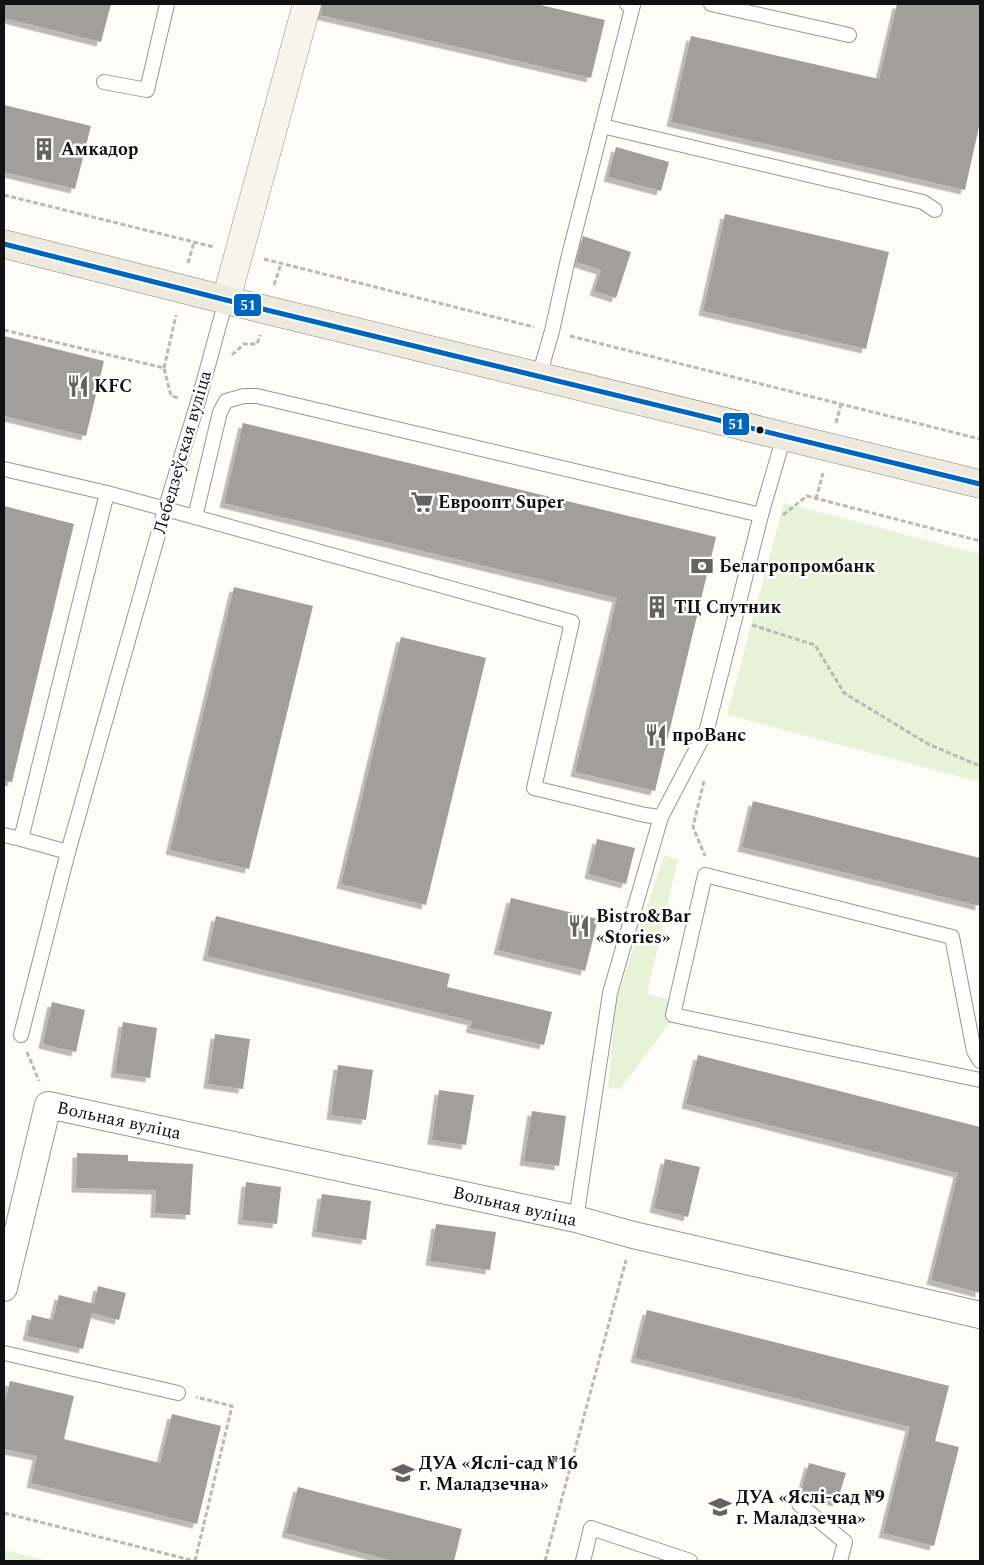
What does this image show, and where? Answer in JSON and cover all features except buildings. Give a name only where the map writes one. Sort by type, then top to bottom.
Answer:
[{"type":"main road","name":"Лебедзеўская вуліца","points":[[226,300],[307,4]]},
{"type":"main road","points":[[4,244],[980,484]]},
{"type":"street","name":"Вольная вуліца","points":[[48,1105],[576,1219],[633,1236],[980,1315]]},
{"type":"street","points":[[4,1288],[48,1105]]},
{"type":"lane","points":[[104,82],[147,90],[167,4]]},
{"type":"lane","points":[[538,376],[552,331],[568,259],[635,4]]},
{"type":"lane","points":[[711,4],[849,35]]},
{"type":"lane","points":[[602,126],[923,202],[935,210]]},
{"type":"lane","name":"Лебедзеўская вуліца","points":[[21,1035],[68,852],[226,300]]},
{"type":"lane","points":[[195,517],[220,412],[226,401],[244,396],[257,396],[761,515]]},
{"type":"lane","points":[[576,1219],[610,993],[661,817],[707,729],[761,515],[784,436]]},
{"type":"lane","points":[[4,469],[107,493],[572,622],[534,788],[645,815],[661,817]]},
{"type":"lane","points":[[21,839],[107,493]]},
{"type":"lane","points":[[4,835],[68,852]]},
{"type":"lane","points":[[980,1061],[974,1051],[952,937],[705,875],[673,1015],[980,1080]]},
{"type":"lane","points":[[4,1353],[178,1393]]},
{"type":"lane","points":[[799,1504],[845,1542],[840,1561]]},
{"type":"lane","points":[[583,1561],[591,1528],[690,1561]]},
{"type":"path","points":[[4,195],[980,439]]},
{"type":"path","points":[[735,620],[816,645],[844,693],[928,744],[980,766]]},
{"type":"path","points":[[693,826],[713,877]]},
{"type":"path","points":[[21,1035],[48,1105]]},
{"type":"path","points":[[545,1561],[633,1236]]},
{"type":"path","points":[[4,1513],[195,1561],[232,1406],[178,1393]]},
{"type":"green space","points":[[784,503],[980,554],[980,782],[727,715]]},
{"type":"green space","points":[[664,855],[678,860],[647,994],[685,1003],[620,1089],[608,1088],[616,1001]]},
{"type":"green space","points":[[4,1550],[49,1561],[4,1561]]},
{"type":"transit line","name":"51","points":[[4,244],[980,484]]},
{"type":"place","name":"Амкадор","points":[[44,149]]},
{"type":"place","name":"KFC","points":[[78,386]]},
{"type":"place","name":"Евроопт Super","points":[[422,502]]},
{"type":"place","name":"Белагропромбанк","points":[[702,566]]},
{"type":"place","name":"ТЦ Спутник","points":[[657,607]]},
{"type":"place","name":"проВанс","points":[[656,735]]},
{"type":"place","name":"Bistro&Bar «Stories»","points":[[579,926]]},
{"type":"place","name":"ДУА «Яслі-сад №16 г. Маладзечна»","points":[[403,1473]]},
{"type":"place","name":"ДУА «Яслі-сад №9 г. Маладзечна»","points":[[720,1507]]}]
